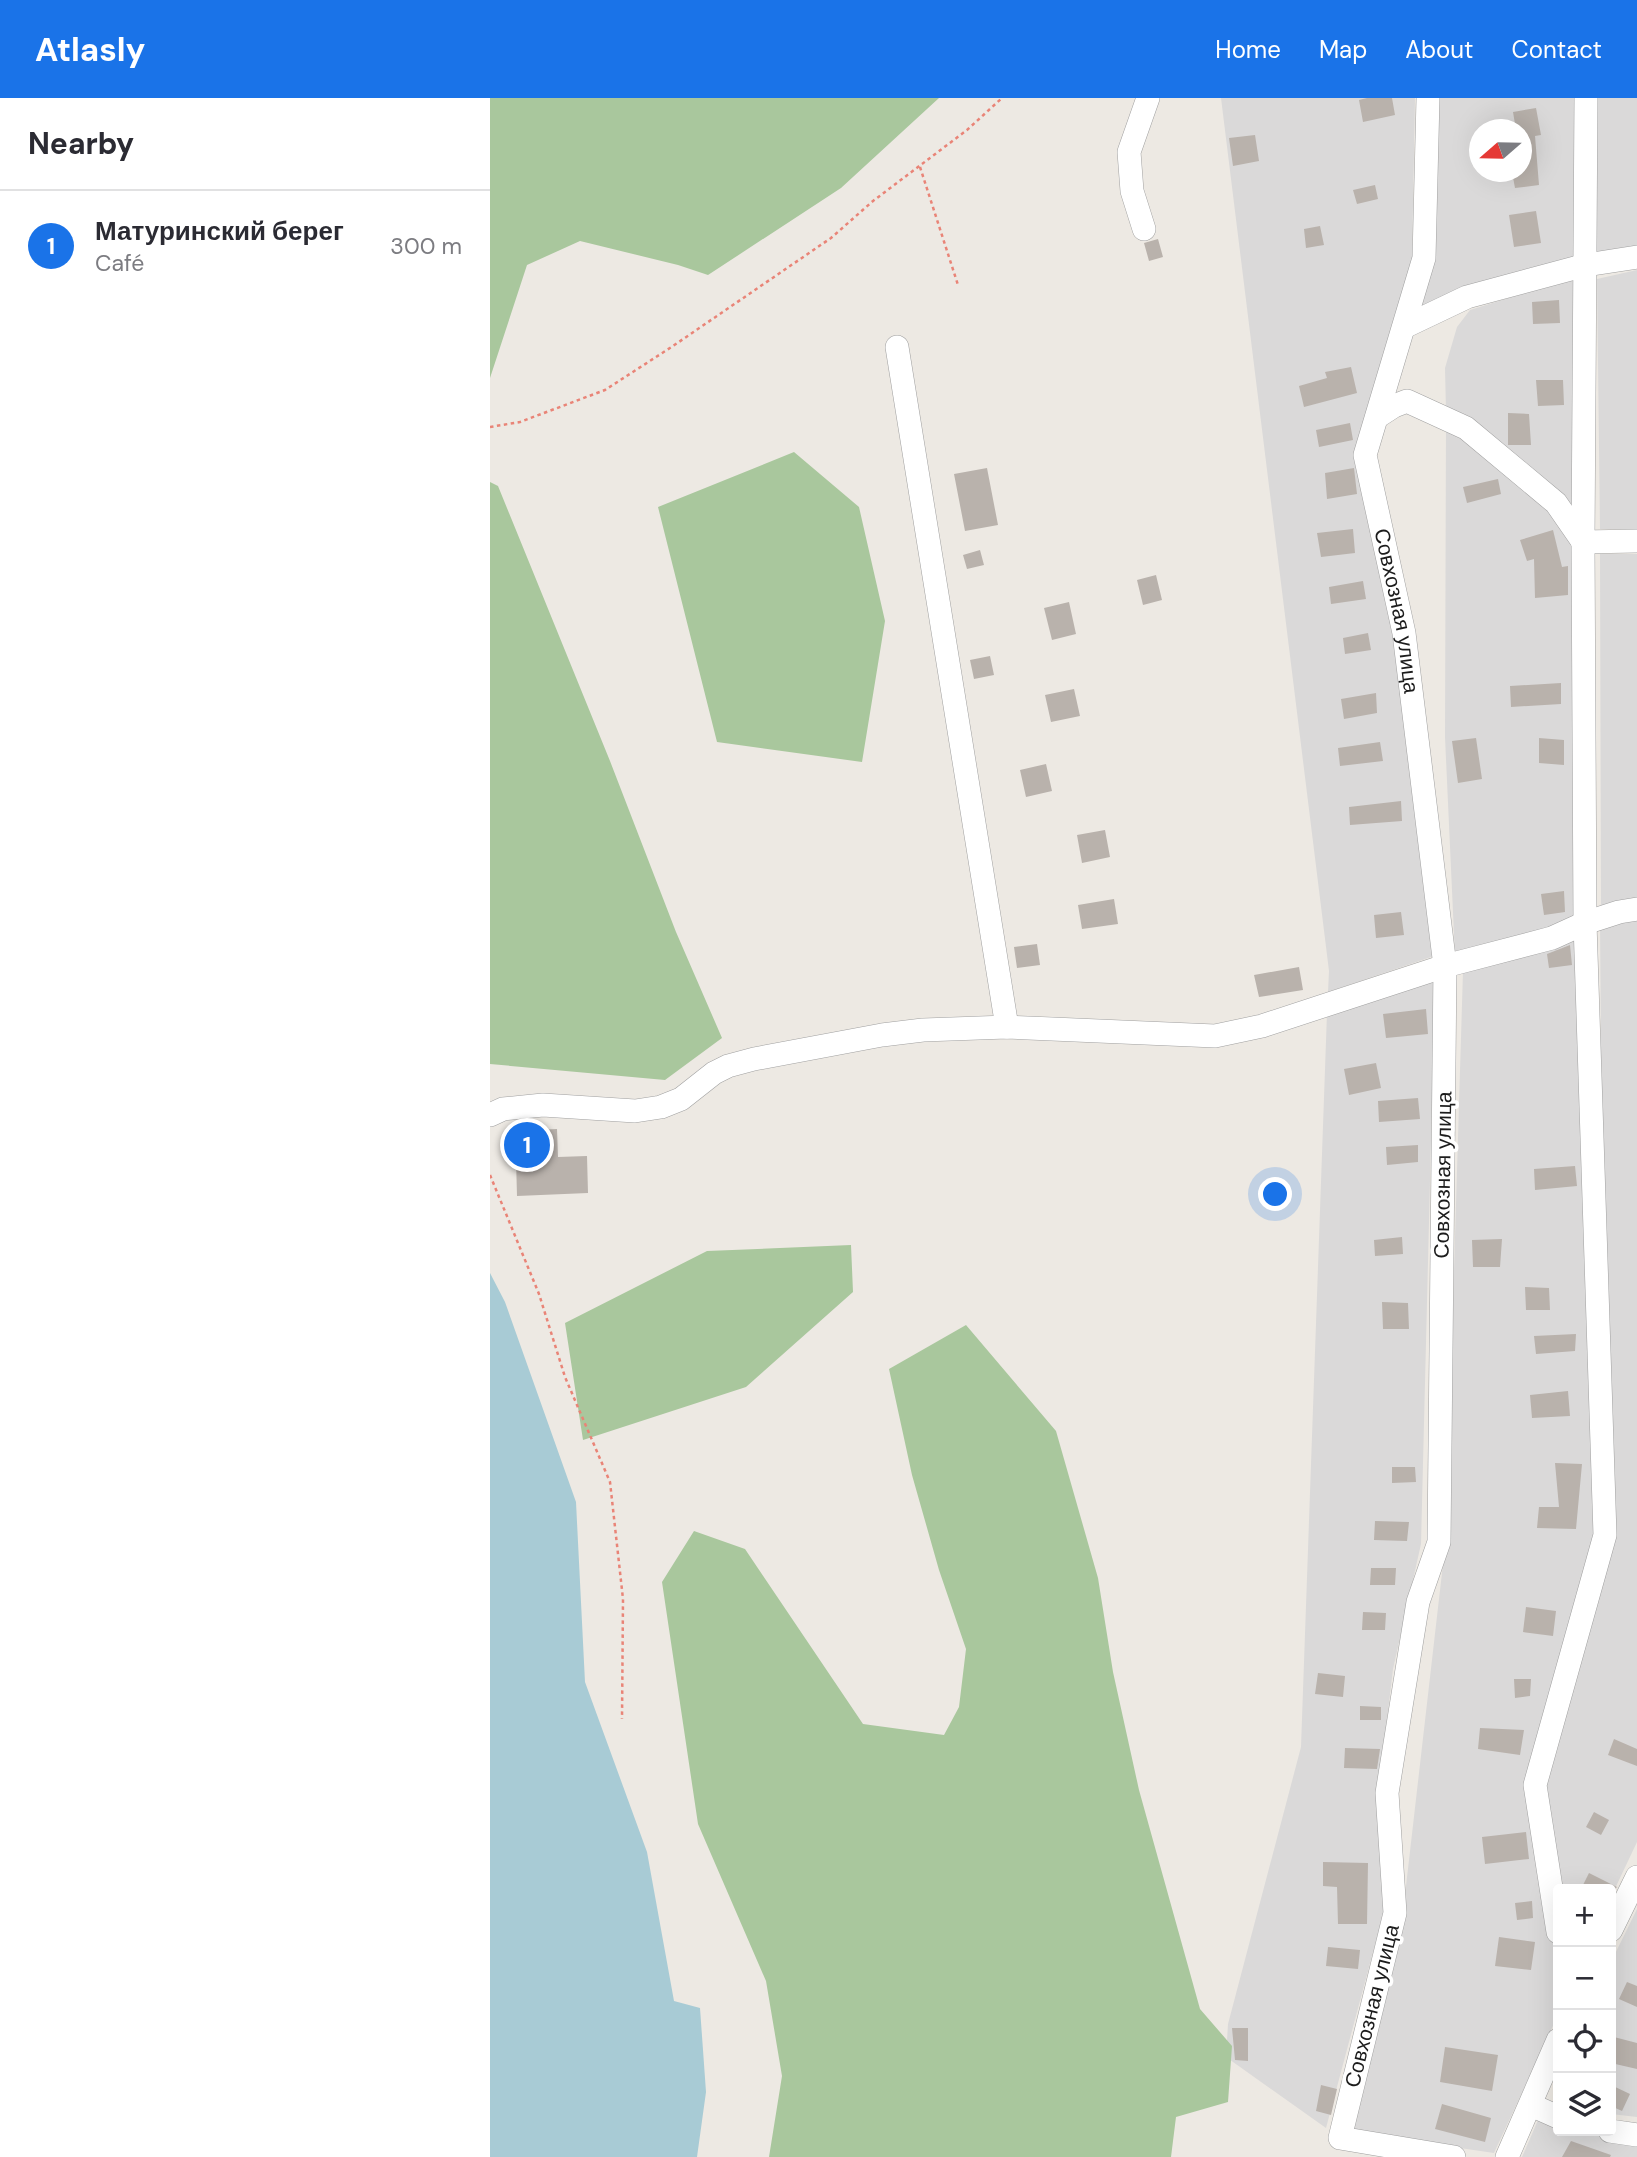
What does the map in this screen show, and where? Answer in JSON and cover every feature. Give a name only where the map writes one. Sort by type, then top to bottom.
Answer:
[{"type":"street","points":[[1144,229],[1132,191],[1129,152],[1148,98]]},
{"type":"street","name":"Совхозная улица","points":[[1428,98],[1424,258],[1365,455],[1404,633],[1445,966],[1439,1542],[1418,1602],[1387,1793],[1395,1913],[1340,2138],[1454,2157]]},
{"type":"street","points":[[1553,1900],[1535,1785],[1605,1535],[1585,923],[1583,542],[1587,98]]},
{"type":"street","points":[[1404,327],[1467,297],[1586,265],[1637,257]]},
{"type":"street","points":[[897,347],[1007,1027]]},
{"type":"street","points":[[1377,417],[1407,401],[1466,428],[1556,503],[1583,542]]},
{"type":"street","points":[[1583,542],[1637,541]]},
{"type":"street","points":[[490,1115],[503,1110],[543,1105],[635,1111],[661,1107],[681,1099],[714,1073],[728,1066],[882,1035],[923,1030],[1007,1027],[1215,1036],[1262,1026],[1445,966],[1552,938],[1585,923],[1637,909]]},
{"type":"street","points":[[1616,1920],[1637,1877]]},
{"type":"street","points":[[1507,2157],[1553,2052]]},
{"type":"street","points":[[1531,2105],[1553,2115]]},
{"type":"street","points":[[1616,2132],[1637,2136]]},
{"type":"path","points":[[490,427],[520,422],[605,390],[831,238],[1002,98]]},
{"type":"path","points":[[920,167],[958,285]]},
{"type":"path","points":[[490,1175],[539,1294],[565,1377],[610,1482],[624,1599],[622,1719]]},
{"type":"shaded area","points":[[1221,98],[1415,98],[1412,259],[1357,456],[1396,644],[1434,956],[1328,992],[1329,971]]},
{"type":"shaded area","points":[[1435,98],[1578,98],[1579,260],[1413,314]]},
{"type":"shaded area","points":[[1594,98],[1637,98],[1637,249],[1594,257]]},
{"type":"shaded area","points":[[1637,270],[1637,529],[1600,529],[1597,279]]},
{"type":"shaded area","points":[[1579,276],[1576,523],[1446,411],[1445,368],[1457,327],[1470,310]]},
{"type":"shaded area","points":[[1446,424],[1551,505],[1573,546],[1576,920],[1455,956],[1445,737]]},
{"type":"shaded area","points":[[1600,554],[1637,554],[1637,900],[1601,910]]},
{"type":"shaded area","points":[[1637,916],[1637,1842],[1616,1886],[1616,1884],[1559,1884],[1545,1784],[1605,1535],[1600,922]]},
{"type":"shaded area","points":[[1577,936],[1595,1539],[1530,1786],[1553,1939],[1553,2026],[1494,2153],[1351,2132],[1402,1921],[1446,1538],[1463,971]]},
{"type":"shaded area","points":[[1435,980],[1421,1544],[1393,1669],[1378,1796],[1384,1911],[1326,2128],[1226,2057],[1228,2024],[1301,1747],[1327,1013]]},
{"type":"shaded area","points":[[1637,1909],[1637,2117],[1616,2115],[1616,1952]]},
{"type":"shaded area","points":[[1538,2120],[1553,2124],[1553,2136],[1602,2136],[1637,2142],[1637,2157],[1522,2157]]},
{"type":"green space","points":[[490,98],[939,98],[841,188],[708,275],[580,241],[527,265],[490,378]]},
{"type":"green space","points":[[794,452],[859,507],[885,621],[862,762],[717,742],[658,507]]},
{"type":"green space","points":[[490,482],[498,486],[676,932],[722,1038],[665,1080],[490,1064]]},
{"type":"green space","points":[[851,1245],[853,1292],[746,1387],[583,1440],[565,1323],[707,1251]]},
{"type":"green space","points":[[966,1325],[1056,1431],[1098,1578],[1113,1672],[1139,1790],[1200,2009],[1232,2046],[1228,2102],[1176,2117],[1171,2157],[769,2157],[782,2076],[766,1981],[698,1824],[662,1582],[694,1531],[745,1549],[863,1724],[944,1735],[959,1707],[966,1649],[939,1570],[912,1475],[889,1369]]},
{"type":"water","points":[[490,1273],[505,1302],[576,1502],[585,1682],[647,1852],[674,2001],[700,2008],[706,2092],[697,2157],[490,2157]]},
{"type":"building","points":[[1392,98],[1395,115],[1363,122],[1359,100]]},
{"type":"building","points":[[1536,108],[1541,135],[1535,136],[1539,185],[1515,188],[1514,182],[1532,182],[1532,119],[1514,119],[1513,112]]},
{"type":"building","points":[[1255,135],[1259,161],[1233,166],[1229,138]]},
{"type":"building","points":[[1375,185],[1378,199],[1357,204],[1353,190]]},
{"type":"building","points":[[1536,211],[1541,243],[1514,247],[1509,215]]},
{"type":"building","points":[[1320,226],[1324,245],[1306,248],[1304,229]]},
{"type":"building","points":[[1158,239],[1163,257],[1149,261],[1144,243]]},
{"type":"building","points":[[1559,300],[1560,323],[1533,324],[1532,302]]},
{"type":"building","points":[[1351,367],[1357,393],[1304,407],[1299,386],[1327,378],[1325,372]]},
{"type":"building","points":[[1536,380],[1563,380],[1564,405],[1538,406]]},
{"type":"building","points":[[1508,413],[1529,414],[1531,445],[1508,445]]},
{"type":"building","points":[[1350,423],[1353,440],[1319,447],[1316,430]]},
{"type":"building","points":[[987,468],[998,525],[965,531],[954,474]]},
{"type":"building","points":[[1354,468],[1357,494],[1327,499],[1325,473]]},
{"type":"building","points":[[1498,479],[1501,494],[1467,503],[1463,487]]},
{"type":"building","points":[[1353,529],[1355,553],[1321,557],[1317,533]]},
{"type":"building","points":[[1553,530],[1562,567],[1568,566],[1568,595],[1535,598],[1534,559],[1527,561],[1520,540]]},
{"type":"building","points":[[980,550],[984,565],[967,569],[963,555]]},
{"type":"building","points":[[1156,575],[1162,600],[1143,605],[1137,580]]},
{"type":"building","points":[[1363,581],[1366,599],[1331,604],[1329,587]]},
{"type":"building","points":[[1069,602],[1076,634],[1052,640],[1044,608]]},
{"type":"building","points":[[1368,633],[1371,650],[1345,654],[1343,638]]},
{"type":"building","points":[[990,656],[994,675],[974,679],[970,660]]},
{"type":"building","points":[[1561,683],[1561,704],[1511,707],[1510,686]]},
{"type":"building","points":[[1074,689],[1080,716],[1051,722],[1045,695]]},
{"type":"building","points":[[1376,693],[1377,713],[1344,719],[1341,699]]},
{"type":"building","points":[[1476,738],[1482,779],[1458,783],[1452,741]]},
{"type":"building","points":[[1539,738],[1564,740],[1564,765],[1539,763]]},
{"type":"building","points":[[1380,742],[1383,761],[1340,766],[1338,748]]},
{"type":"building","points":[[1046,764],[1052,791],[1026,797],[1020,770]]},
{"type":"building","points":[[1401,801],[1402,821],[1350,825],[1349,807]]},
{"type":"building","points":[[1105,830],[1110,857],[1082,863],[1077,835]]},
{"type":"building","points":[[1564,891],[1565,912],[1544,915],[1541,894]]},
{"type":"building","points":[[1114,899],[1118,924],[1082,929],[1078,905]]},
{"type":"building","points":[[1401,912],[1404,935],[1376,938],[1374,915]]},
{"type":"building","points":[[1037,944],[1040,965],[1017,968],[1014,947]]},
{"type":"building","points":[[1570,945],[1572,965],[1549,968],[1547,954]]},
{"type":"building","points":[[1299,967],[1303,990],[1259,997],[1254,975]]},
{"type":"building","points":[[1426,1009],[1428,1034],[1386,1038],[1383,1014]]},
{"type":"building","points":[[1376,1063],[1381,1088],[1349,1095],[1344,1069]]},
{"type":"building","points":[[1418,1098],[1420,1119],[1379,1122],[1378,1101]]},
{"type":"building","points":[[535,1120],[536,1130],[557,1129],[558,1157],[587,1156],[588,1193],[517,1196],[515,1122]]},
{"type":"building","points":[[1418,1145],[1418,1162],[1387,1165],[1386,1147]]},
{"type":"building","points":[[1575,1166],[1577,1186],[1535,1190],[1534,1169]]},
{"type":"building","points":[[1402,1237],[1403,1254],[1375,1256],[1374,1240]]},
{"type":"building","points":[[1502,1239],[1500,1267],[1473,1267],[1472,1240]]},
{"type":"building","points":[[1525,1287],[1549,1288],[1550,1310],[1526,1310]]},
{"type":"building","points":[[1382,1302],[1408,1303],[1409,1329],[1383,1329]]},
{"type":"building","points":[[1576,1334],[1575,1351],[1536,1354],[1534,1336]]},
{"type":"building","points":[[1568,1391],[1570,1416],[1532,1418],[1530,1395]]},
{"type":"building","points":[[1555,1463],[1582,1464],[1576,1529],[1537,1528],[1539,1507],[1559,1507]]},
{"type":"building","points":[[1392,1467],[1415,1467],[1416,1482],[1392,1483]]},
{"type":"building","points":[[1375,1521],[1409,1522],[1407,1541],[1374,1540]]},
{"type":"building","points":[[1371,1568],[1396,1568],[1395,1585],[1370,1585]]},
{"type":"building","points":[[1526,1607],[1556,1611],[1553,1636],[1523,1632]]},
{"type":"building","points":[[1363,1612],[1386,1613],[1385,1630],[1362,1630]]},
{"type":"building","points":[[1318,1673],[1345,1676],[1343,1697],[1315,1694]]},
{"type":"building","points":[[1514,1679],[1531,1679],[1530,1696],[1515,1698]]},
{"type":"building","points":[[1360,1706],[1381,1707],[1381,1720],[1360,1720]]},
{"type":"building","points":[[1480,1728],[1524,1730],[1520,1755],[1478,1749]]},
{"type":"building","points":[[1614,1739],[1637,1749],[1637,1766],[1608,1755]]},
{"type":"building","points":[[1345,1748],[1380,1749],[1377,1769],[1344,1768]]},
{"type":"building","points":[[1594,1812],[1609,1820],[1601,1835],[1586,1827]]},
{"type":"building","points":[[1526,1832],[1529,1859],[1485,1864],[1482,1837]]},
{"type":"building","points":[[1323,1862],[1368,1863],[1367,1924],[1338,1924],[1337,1887],[1323,1886]]},
{"type":"building","points":[[1589,1873],[1611,1884],[1584,1884]]},
{"type":"building","points":[[1532,1901],[1533,1918],[1517,1920],[1515,1903]]},
{"type":"building","points":[[1499,1937],[1535,1942],[1531,1970],[1495,1966]]},
{"type":"building","points":[[1328,1947],[1360,1950],[1358,1969],[1326,1966]]},
{"type":"building","points":[[1627,1982],[1637,1986],[1637,2007],[1619,1999]]},
{"type":"building","points":[[1232,2028],[1248,2028],[1248,2061],[1235,2060]]},
{"type":"building","points":[[1616,2038],[1637,2043],[1637,2069],[1616,2064]]},
{"type":"building","points":[[1445,2047],[1498,2055],[1492,2091],[1440,2082]]},
{"type":"building","points":[[1321,2085],[1337,2089],[1331,2115],[1316,2111]]},
{"type":"building","points":[[1616,2087],[1630,2094],[1622,2111],[1616,2108]]},
{"type":"building","points":[[1442,2104],[1491,2118],[1485,2142],[1435,2129]]},
{"type":"building","points":[[1571,2141],[1611,2155],[1562,2157]]},
{"type":"place","name":"Матуринский берег","points":[[527,1145]]}]
